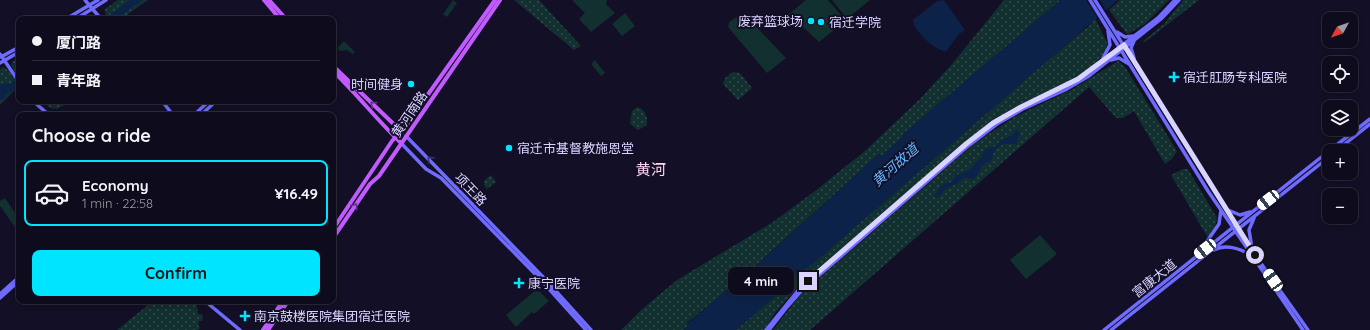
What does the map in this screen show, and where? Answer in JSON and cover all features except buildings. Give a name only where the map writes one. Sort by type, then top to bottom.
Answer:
[{"type":"main road","points":[[264,0],[277,16]]},
{"type":"main road","points":[[269,0],[283,16]]},
{"type":"main road","name":"黄河南路","points":[[336,225],[395,137],[401,131],[495,0]]},
{"type":"main road","name":"黄河南路","points":[[336,232],[406,136],[500,0]]},
{"type":"main road","name":"项王路","points":[[336,69],[406,136]]},
{"type":"main road","name":"项王路","points":[[336,74],[359,96],[369,110],[401,143]]},
{"type":"main road","points":[[263,330],[281,304]]},
{"type":"main road","points":[[268,330],[286,304]]},
{"type":"street","points":[[85,0],[99,16]]},
{"type":"street","points":[[71,16],[98,0]]},
{"type":"street","points":[[81,16],[106,0]]},
{"type":"street","points":[[1090,0],[1123,47]]},
{"type":"street","points":[[1095,0],[1106,22],[1110,39],[1109,49],[1106,56],[1095,69]]},
{"type":"street","points":[[1175,0],[1132,45],[1135,68],[1225,208],[1235,228]]},
{"type":"street","points":[[769,330],[786,307],[801,291],[968,146],[997,124],[1024,109],[1066,90],[1148,28],[1179,0]]},
{"type":"street","points":[[1106,22],[1122,36],[1129,37],[1148,28]]},
{"type":"street","points":[[1113,28],[1135,68],[1220,209],[1235,228],[1303,330]]},
{"type":"street","points":[[16,48],[0,56],[16,78]]},
{"type":"street","points":[[0,63],[16,54]]},
{"type":"street","points":[[766,330],[800,288],[966,144],[993,123],[1033,100],[1064,87],[1117,58],[1125,61],[1135,68]]},
{"type":"street","points":[[36,104],[46,112]]},
{"type":"street","points":[[164,104],[171,112]]},
{"type":"street","points":[[197,112],[206,104]]},
{"type":"street","points":[[204,112],[213,104]]},
{"type":"street","name":"富康大道","points":[[1338,144],[1370,119]]},
{"type":"street","points":[[1345,144],[1370,124]]},
{"type":"street","name":"项王路","points":[[406,136],[544,278],[591,330]]},
{"type":"street","name":"项王路","points":[[401,143],[426,169],[441,178],[541,280],[586,330]]},
{"type":"street","name":"富康大道","points":[[1257,211],[1322,157]]},
{"type":"street","name":"富康大道","points":[[1111,330],[1235,228],[1322,162]]},
{"type":"street","points":[[1225,208],[1231,213],[1240,215],[1257,211]]},
{"type":"street","points":[[1197,259],[1216,230],[1220,220],[1220,209]]},
{"type":"street","points":[[1257,211],[1250,223],[1249,230],[1249,240],[1254,256],[1308,330]]},
{"type":"street","points":[[1197,259],[1220,247],[1236,249],[1254,256]]},
{"type":"street","name":"富康大道","points":[[1104,330],[1197,259]]},
{"type":"street","points":[[0,294],[16,281]]},
{"type":"street","points":[[0,298],[16,284]]},
{"type":"street","points":[[209,304],[240,330]]},
{"type":"green space","points":[[118,0],[148,0],[125,16],[107,16],[105,9]]},
{"type":"green space","points":[[453,0],[457,3],[447,17],[443,14]]},
{"type":"green space","points":[[514,0],[539,0],[581,46],[574,50]]},
{"type":"green space","points":[[572,0],[607,0],[606,4],[615,13],[591,32],[579,19],[585,13]]},
{"type":"green space","name":"废弃篮球场","points":[[806,0],[828,0],[841,15],[840,20],[831,28],[833,31],[819,42],[789,14]]},
{"type":"green space","points":[[832,0],[870,0],[847,19]]},
{"type":"green space","points":[[1004,0],[1061,0],[902,135],[903,137],[881,156],[879,154],[743,277],[687,323],[688,326],[683,330],[621,330],[640,311],[677,280],[773,222],[865,151],[921,98],[952,64]]},
{"type":"green space","points":[[1120,0],[1169,0],[1145,24],[1128,34],[1109,10]]},
{"type":"green space","points":[[1183,0],[1199,0],[1145,42],[1143,41],[1164,24]]},
{"type":"green space","points":[[625,13],[635,26],[622,36],[612,24]]},
{"type":"green space","points":[[745,15],[786,58],[767,73],[728,27],[729,22],[735,18]]},
{"type":"green space","points":[[1095,18],[1108,45],[1102,56],[1092,66],[1081,75],[1068,82],[1008,111],[985,127],[798,287],[775,313],[764,330],[736,330],[999,101],[1090,25]]},
{"type":"green space","points":[[344,41],[355,52],[353,54],[347,50],[340,51],[337,48]]},
{"type":"green space","points":[[16,60],[16,73],[11,65],[12,62]]},
{"type":"green space","points":[[595,60],[605,73],[601,76],[591,64]]},
{"type":"green space","points":[[1118,61],[1125,67],[1177,151],[1172,159],[1165,164],[1134,111],[1123,118],[1116,118],[1089,87],[810,330],[773,330],[800,295],[975,143],[1016,116],[1073,89]]},
{"type":"green space","points":[[3,67],[9,71],[16,82],[16,89],[0,105],[0,69]]},
{"type":"green space","points":[[733,72],[740,73],[752,88],[738,100],[723,84],[725,78]]},
{"type":"green space","points":[[46,104],[66,104],[57,109],[50,108]]},
{"type":"green space","points":[[637,107],[644,111],[647,122],[647,125],[638,130],[630,124],[632,111]]},
{"type":"green space","points":[[551,138],[556,145],[546,153],[542,147]]},
{"type":"green space","points":[[1183,169],[1188,169],[1217,218],[1215,228],[1208,238],[1171,175]]},
{"type":"green space","points":[[491,175],[496,182],[487,189],[484,185],[484,181]]},
{"type":"green space","points":[[5,198],[16,214],[16,229],[0,206],[0,201]]},
{"type":"green space","points":[[1040,235],[1057,254],[1026,279],[1010,260]]},
{"type":"green space","points":[[535,291],[540,292],[549,301],[534,314],[532,312],[516,327],[506,315]]},
{"type":"green space","points":[[149,304],[196,304],[198,314],[203,315],[202,321],[199,321],[198,325],[200,328],[198,330],[117,330]]},
{"type":"water","points":[[130,0],[143,0],[120,16],[108,16]]},
{"type":"water","points":[[944,0],[965,30],[958,35],[946,52],[936,48],[926,40],[917,30],[913,20],[937,1]]},
{"type":"water","name":"黄河故道","points":[[1061,0],[1118,0],[736,330],[683,330],[688,326],[687,324],[769,254],[879,154],[881,156],[903,137],[902,135]]},
{"type":"water","points":[[16,79],[16,88],[10,93],[9,91],[3,99],[0,100],[0,89],[2,88],[0,88],[0,85],[4,83],[10,84]]},
{"type":"water","points":[[1018,128],[1020,135],[1016,144],[1003,144],[995,149],[991,161],[982,166],[976,178],[973,180],[965,177],[957,184],[945,189],[938,198],[934,197],[942,184],[952,182],[955,175],[968,171],[982,157],[983,152],[987,148],[996,146],[1002,139],[1011,136]]},
{"type":"pier","points":[[1086,0],[1100,0],[1107,12],[1098,19]]},
{"type":"place","name":"废弃篮球场","points":[[811,21]]},
{"type":"place","name":"宿迁学院","points":[[821,22]]},
{"type":"place","name":"宿迁肛肠专科医院","points":[[1174,77]]},
{"type":"place","name":"时间健身","points":[[411,84]]},
{"type":"place","name":"宿迁市基督教施恩堂","points":[[509,148]]},
{"type":"place","name":"康宁医院","points":[[519,283]]},
{"type":"place","name":"南京鼓楼医院集团宿迁医院","points":[[245,316]]},
{"type":"district","name":"黄河","points":[[651,170]]},
{"type":"route","points":[[808,281],[966,144],[993,123],[1033,100],[1064,87],[1078,79],[1124,45],[1255,255]]}]
